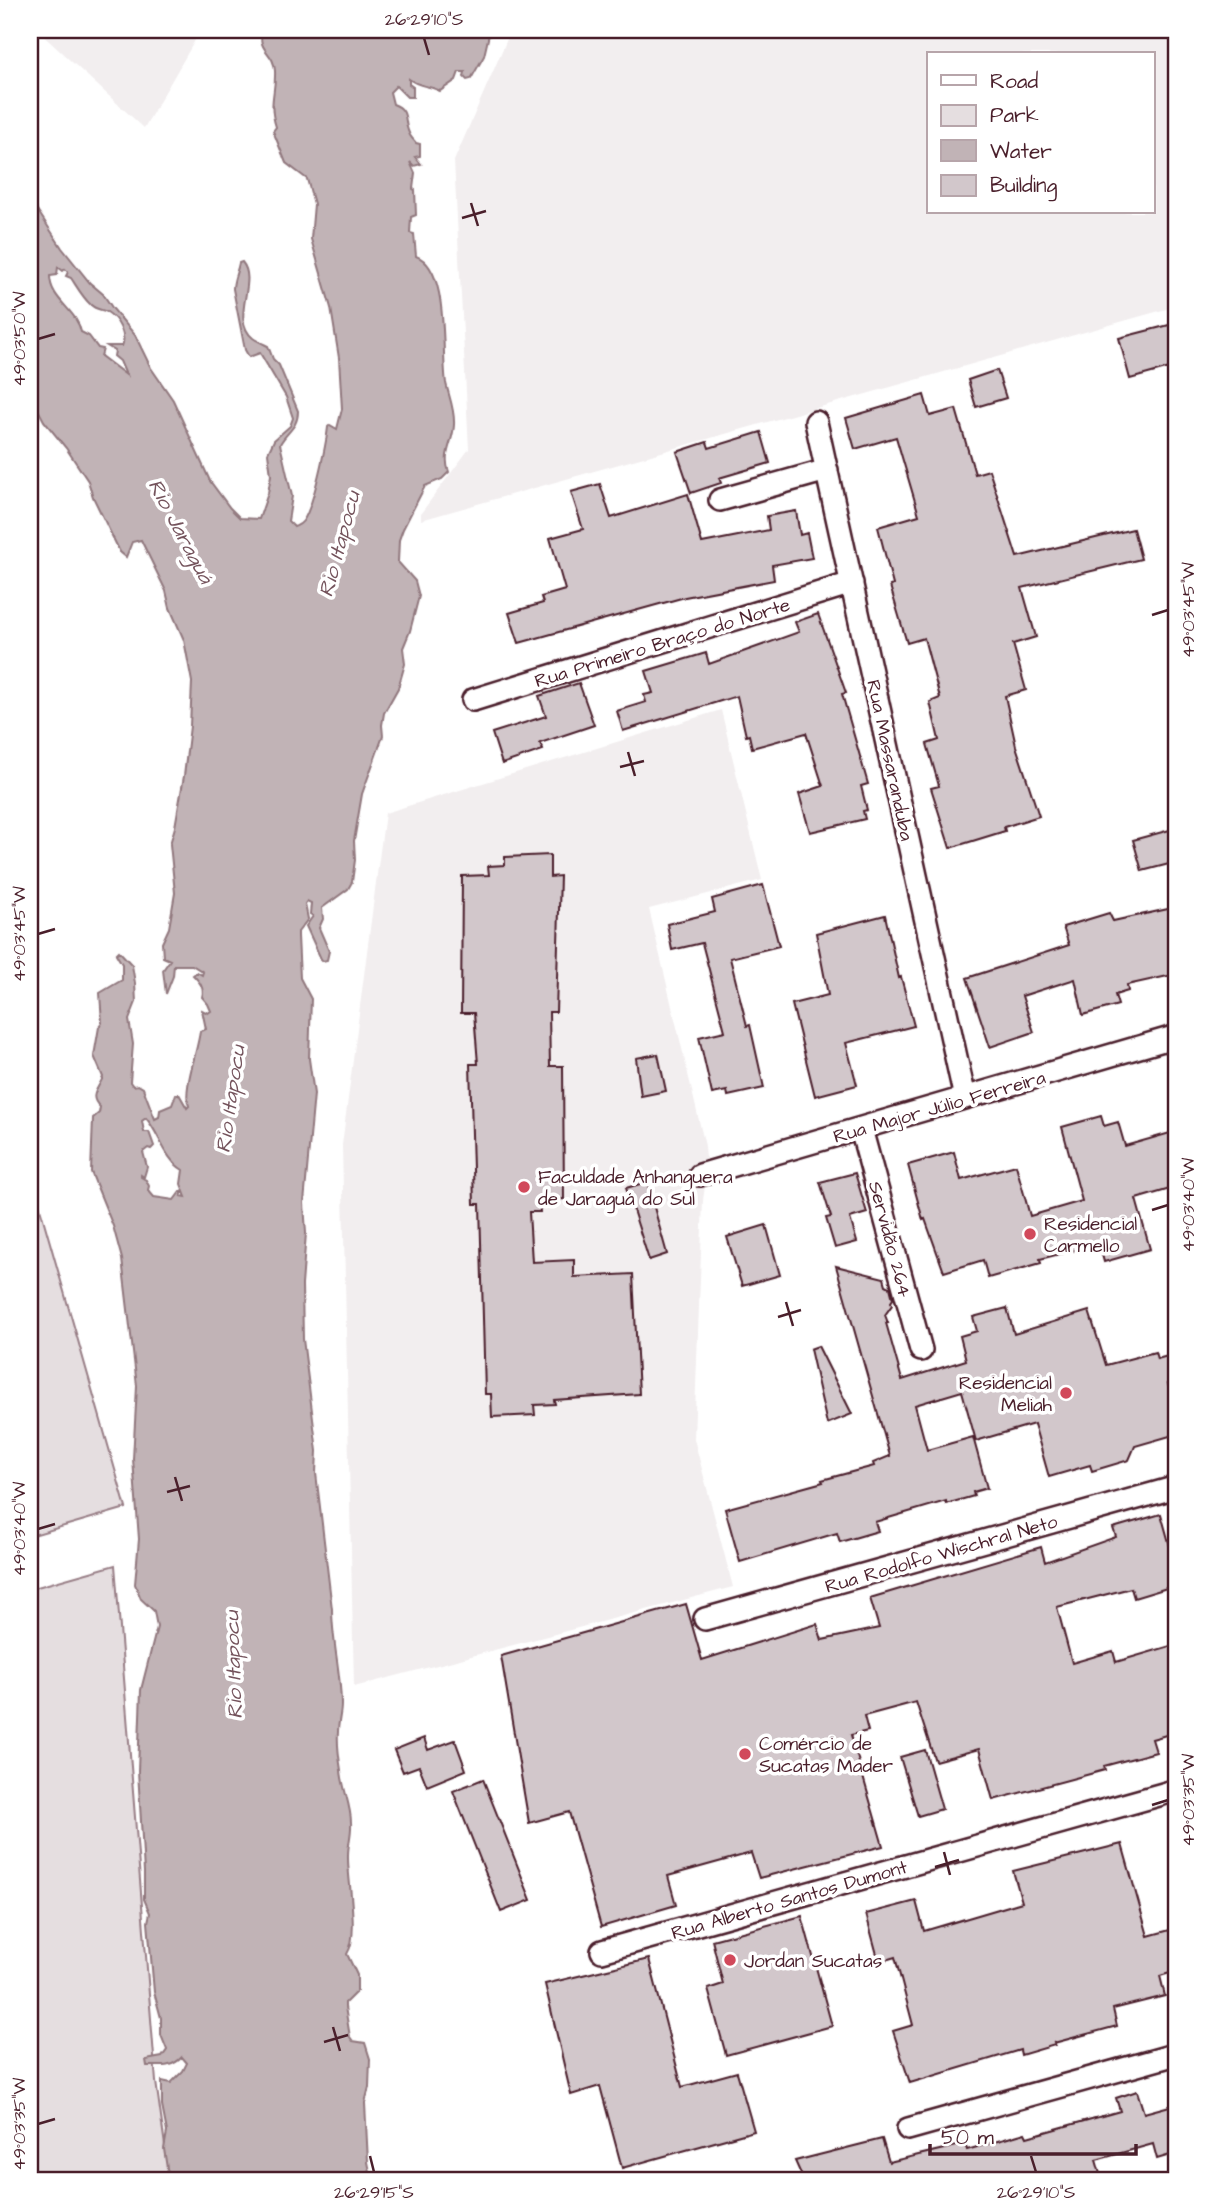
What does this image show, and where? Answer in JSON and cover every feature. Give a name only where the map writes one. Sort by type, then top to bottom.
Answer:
[{"type":"street","name":"Rua Massaranduba","points":[[816,422],[965,1098]]},
{"type":"street","points":[[720,500],[827,470]]},
{"type":"street","name":"Rua Primeiro Braço do Norte","points":[[473,700],[852,583]]},
{"type":"street","name":"Rua Major Júlio Ferreira","points":[[700,1175],[1177,1036]]},
{"type":"street","name":"Servidão 264","points":[[861,1129],[921,1350]]},
{"type":"street","name":"Rua Rodolfo Wischral Neto","points":[[705,1619],[1177,1487]]},
{"type":"street","name":"Rua Alberto Santos Dumont","points":[[602,1951],[1177,1790]]},
{"type":"street","points":[[908,2129],[1177,2054]]},
{"type":"shaded area","points":[[37,30],[201,30],[144,128]]},
{"type":"shaded area","points":[[511,30],[1177,30],[1177,306],[421,520],[421,513],[469,449],[454,161]]},
{"type":"shaded area","name":"Faculdade Anhanguera de Jaraguá do Sul","points":[[721,710],[762,880],[649,909],[705,1146],[707,1173],[703,1200],[694,1439],[733,1587],[354,1687],[342,1145],[385,813]]},
{"type":"green space","points":[[30,1173],[126,1508],[30,1536]]},
{"type":"green space","points":[[115,1565],[156,2082],[170,2181],[30,2181],[30,1589]]},
{"type":"water","points":[[262,30],[490,30],[484,56],[471,79],[464,77],[465,72],[459,72],[456,80],[440,91],[409,79],[409,84],[413,87],[413,97],[407,97],[396,86],[390,92],[393,104],[404,113],[410,136],[420,144],[420,156],[415,157],[421,164],[414,166],[410,162],[415,173],[413,189],[416,215],[411,217],[410,233],[414,234],[416,256],[427,264],[439,294],[446,383],[454,419],[448,448],[449,472],[442,479],[425,486],[399,540],[398,562],[415,581],[419,596],[403,648],[405,664],[398,688],[384,713],[383,736],[362,794],[354,841],[352,882],[348,889],[322,908],[323,919],[319,928],[329,951],[327,960],[321,959],[306,926],[313,916],[310,914],[311,903],[307,901],[305,904],[308,919],[298,932],[300,978],[311,999],[309,1059],[314,1094],[304,1203],[306,1233],[302,1285],[303,1339],[340,1681],[338,1751],[351,1816],[348,1865],[352,1934],[347,1954],[357,1975],[357,1991],[345,2003],[345,2007],[350,2037],[353,2041],[365,2043],[370,2059],[369,2087],[365,2103],[368,2162],[372,2181],[169,2181],[164,2149],[167,2132],[162,2106],[162,2081],[171,2083],[187,2063],[182,2057],[170,2065],[147,2066],[146,2060],[162,2057],[167,2050],[161,2035],[161,2018],[154,1992],[148,1922],[150,1913],[144,1899],[138,1771],[141,1690],[157,1627],[154,1611],[141,1599],[135,1584],[139,1539],[133,1459],[137,1386],[122,1259],[113,1226],[91,1172],[93,1118],[99,1113],[100,1107],[94,1096],[103,1077],[94,1056],[102,1023],[100,993],[122,980],[122,964],[116,954],[119,951],[132,965],[135,983],[136,1002],[129,1020],[133,1044],[130,1082],[133,1086],[143,1088],[155,1119],[159,1117],[160,1110],[172,1105],[176,1094],[179,1094],[187,1108],[189,1106],[187,1091],[191,1070],[200,1031],[206,1029],[202,1010],[208,1013],[211,1011],[202,997],[201,985],[193,975],[197,972],[202,975],[203,972],[192,965],[174,965],[166,994],[163,970],[170,960],[163,957],[162,943],[169,928],[175,893],[170,844],[184,776],[192,682],[184,640],[170,608],[166,591],[141,540],[132,542],[126,557],[120,552],[88,481],[44,421],[30,394],[30,199],[62,248],[135,335],[151,368],[173,400],[210,481],[240,518],[259,519],[271,475],[268,453],[274,440],[290,426],[293,418],[286,397],[260,353],[249,357],[245,350],[233,289],[239,263],[242,262],[248,280],[243,310],[246,330],[253,338],[268,346],[298,411],[294,425],[280,444],[292,496],[288,521],[294,527],[303,521],[315,490],[328,427],[330,425],[337,429],[342,409],[339,358],[331,308],[311,239],[314,204],[307,179],[286,163],[273,131],[276,127],[272,104],[275,71],[261,37]],"holes":[[[58,267],[68,272],[66,276],[71,278],[91,305],[107,312],[117,322],[122,332],[122,346],[107,346],[115,351],[114,356],[120,361],[126,375],[101,356],[103,349],[98,348],[89,336],[81,332],[79,324],[54,292],[50,276],[57,275]],[[146,1118],[171,1159],[183,1170],[181,1184],[186,1197],[181,1196],[183,1192],[174,1200],[154,1197],[148,1190],[146,1180],[141,1177],[144,1177],[147,1167],[143,1152],[154,1146],[149,1132],[144,1132],[142,1121]]]},
{"type":"building","points":[[1173,324],[1177,339],[1177,366],[1130,379],[1119,338]]},
{"type":"building","points":[[997,370],[1006,398],[976,407],[968,380]]},
{"type":"building","points":[[924,395],[930,416],[956,409],[975,474],[989,470],[1017,557],[1133,529],[1141,559],[1022,588],[1036,637],[1013,644],[1026,690],[1005,696],[1016,746],[1039,816],[1004,827],[1005,831],[950,848],[931,788],[939,786],[927,744],[939,740],[930,702],[940,698],[924,638],[907,643],[890,586],[893,585],[878,527],[919,515],[896,437],[855,449],[846,418]]},
{"type":"building","points":[[761,432],[770,463],[719,478],[721,483],[691,493],[677,452],[707,442],[709,448]]},
{"type":"building","points":[[600,484],[611,518],[688,494],[702,543],[769,530],[767,516],[796,511],[800,535],[807,533],[812,558],[772,565],[774,580],[685,597],[519,643],[509,613],[543,603],[541,597],[565,590],[550,538],[583,529],[571,492]]},
{"type":"building","points":[[818,614],[846,693],[842,694],[868,784],[861,786],[867,810],[863,811],[865,819],[810,832],[799,794],[823,786],[806,733],[752,748],[749,735],[746,736],[737,696],[623,731],[617,711],[646,702],[644,695],[653,693],[646,671],[706,653],[709,664],[799,632],[795,622]]},
{"type":"building","points":[[579,683],[594,725],[540,743],[543,750],[502,764],[492,733],[546,716],[539,696]]},
{"type":"building","points":[[1177,828],[1177,862],[1142,871],[1133,840]]},
{"type":"building","points":[[550,855],[550,877],[560,876],[556,1012],[549,1012],[550,1066],[563,1066],[564,1199],[539,1201],[540,1212],[529,1212],[532,1262],[574,1260],[574,1277],[633,1274],[639,1394],[554,1400],[555,1404],[534,1405],[535,1415],[492,1417],[491,1394],[485,1394],[480,1204],[474,1204],[470,1064],[478,1064],[474,1013],[461,1013],[462,876],[489,875],[488,866],[505,865],[505,857]]},
{"type":"building","points":[[763,885],[779,946],[730,958],[747,1026],[750,1025],[764,1088],[728,1096],[727,1091],[712,1094],[699,1037],[725,1031],[702,943],[672,950],[667,924],[715,912],[712,899]]},
{"type":"building","points":[[1177,907],[1177,974],[1127,985],[1128,991],[1115,995],[1118,1005],[1083,1015],[1075,979],[1022,996],[1034,1032],[990,1047],[967,978],[1069,945],[1063,927],[1109,913],[1113,921]]},
{"type":"building","points":[[885,915],[899,978],[901,977],[914,1026],[846,1043],[857,1085],[815,1096],[792,1004],[828,995],[816,933]]},
{"type":"building","points":[[658,1054],[666,1091],[641,1096],[636,1058]]},
{"type":"building","points":[[1101,1116],[1104,1126],[1118,1122],[1125,1146],[1177,1131],[1177,1187],[1136,1199],[1150,1249],[1104,1262],[1099,1244],[1040,1259],[1041,1263],[988,1278],[983,1260],[944,1272],[925,1219],[923,1220],[908,1165],[954,1152],[961,1180],[1016,1165],[1030,1216],[1082,1201],[1062,1127]]},
{"type":"building","points":[[855,1173],[867,1213],[850,1218],[857,1242],[835,1248],[826,1218],[831,1217],[820,1182]]},
{"type":"building","points":[[647,1182],[667,1254],[649,1260],[626,1188]]},
{"type":"building","points":[[766,1225],[780,1275],[742,1286],[727,1237]]},
{"type":"building","points":[[836,1266],[884,1278],[886,1285],[890,1287],[893,1299],[885,1315],[886,1323],[902,1380],[966,1360],[960,1336],[977,1331],[973,1317],[1007,1308],[1014,1334],[1089,1311],[1106,1365],[1155,1352],[1157,1359],[1168,1356],[1170,1361],[1177,1359],[1177,1381],[1168,1384],[1177,1416],[1177,1434],[1135,1446],[1129,1460],[1092,1471],[1090,1465],[1049,1477],[1034,1424],[976,1441],[962,1391],[915,1405],[927,1450],[973,1437],[987,1488],[973,1492],[974,1496],[946,1504],[946,1501],[875,1522],[878,1531],[840,1542],[837,1533],[740,1562],[725,1509],[874,1466],[873,1463],[890,1456]]},
{"type":"building","points":[[818,1346],[852,1414],[827,1424],[810,1349]]},
{"type":"building","points":[[1161,1514],[1177,1571],[1177,1585],[1134,1598],[1131,1588],[1057,1607],[1072,1663],[1113,1651],[1116,1662],[1177,1644],[1177,1732],[1152,1739],[1156,1752],[1104,1766],[1105,1770],[993,1800],[979,1749],[935,1761],[916,1702],[864,1716],[868,1731],[851,1735],[883,1846],[759,1878],[751,1853],[668,1876],[676,1905],[601,1927],[569,1812],[529,1823],[501,1656],[686,1604],[702,1660],[817,1624],[822,1640],[879,1628],[870,1598],[1041,1547],[1045,1562],[1116,1537],[1113,1528]]},
{"type":"building","points":[[424,1738],[428,1750],[455,1740],[466,1770],[427,1786],[419,1766],[403,1772],[394,1750]]},
{"type":"building","points":[[925,1750],[942,1809],[918,1816],[900,1757]]},
{"type":"building","points":[[483,1779],[531,1900],[501,1912],[453,1791]]},
{"type":"building","points":[[1122,1844],[1148,1936],[1177,1928],[1177,1971],[1160,1976],[1165,1996],[1113,2009],[1117,2026],[1021,2055],[1020,2050],[910,2083],[893,2031],[913,2025],[895,1957],[879,1962],[866,1914],[916,1901],[924,1931],[1022,1902],[1013,1871]]},
{"type":"building","points":[[802,1916],[832,2026],[726,2055],[708,1989],[723,1984],[712,1940]]},
{"type":"building","points":[[649,1959],[682,2087],[737,2072],[754,2131],[622,2168],[600,2086],[571,2095],[545,1984]]},
{"type":"building","points":[[1137,2091],[1144,2113],[1177,2104],[1177,2153],[1157,2159],[1153,2144],[1096,2160],[1102,2181],[804,2181],[795,2161],[882,2139],[889,2162],[965,2144],[967,2150],[1025,2133],[1027,2137],[1120,2111],[1116,2098]]},
{"type":"place","name":"Faculdade Anhanguera de Jaraguá do Sul","points":[[524,1187]]},
{"type":"place","name":"Residencial Carmello","points":[[1030,1234]]},
{"type":"place","name":"Residencial Meliah","points":[[1066,1393]]},
{"type":"place","name":"Comércio de Sucatas Mader","points":[[745,1754]]},
{"type":"place","name":"Jordan Sucatas","points":[[730,1960]]},
{"type":"water label","name":"Rio Jaraguá","points":[[181,531]]},
{"type":"water label","name":"Rio Itapocu","points":[[339,544]]},
{"type":"water label","name":"Rio Itapocu","points":[[230,1099]]},
{"type":"water label","name":"Rio Itapocu","points":[[233,1665]]}]
